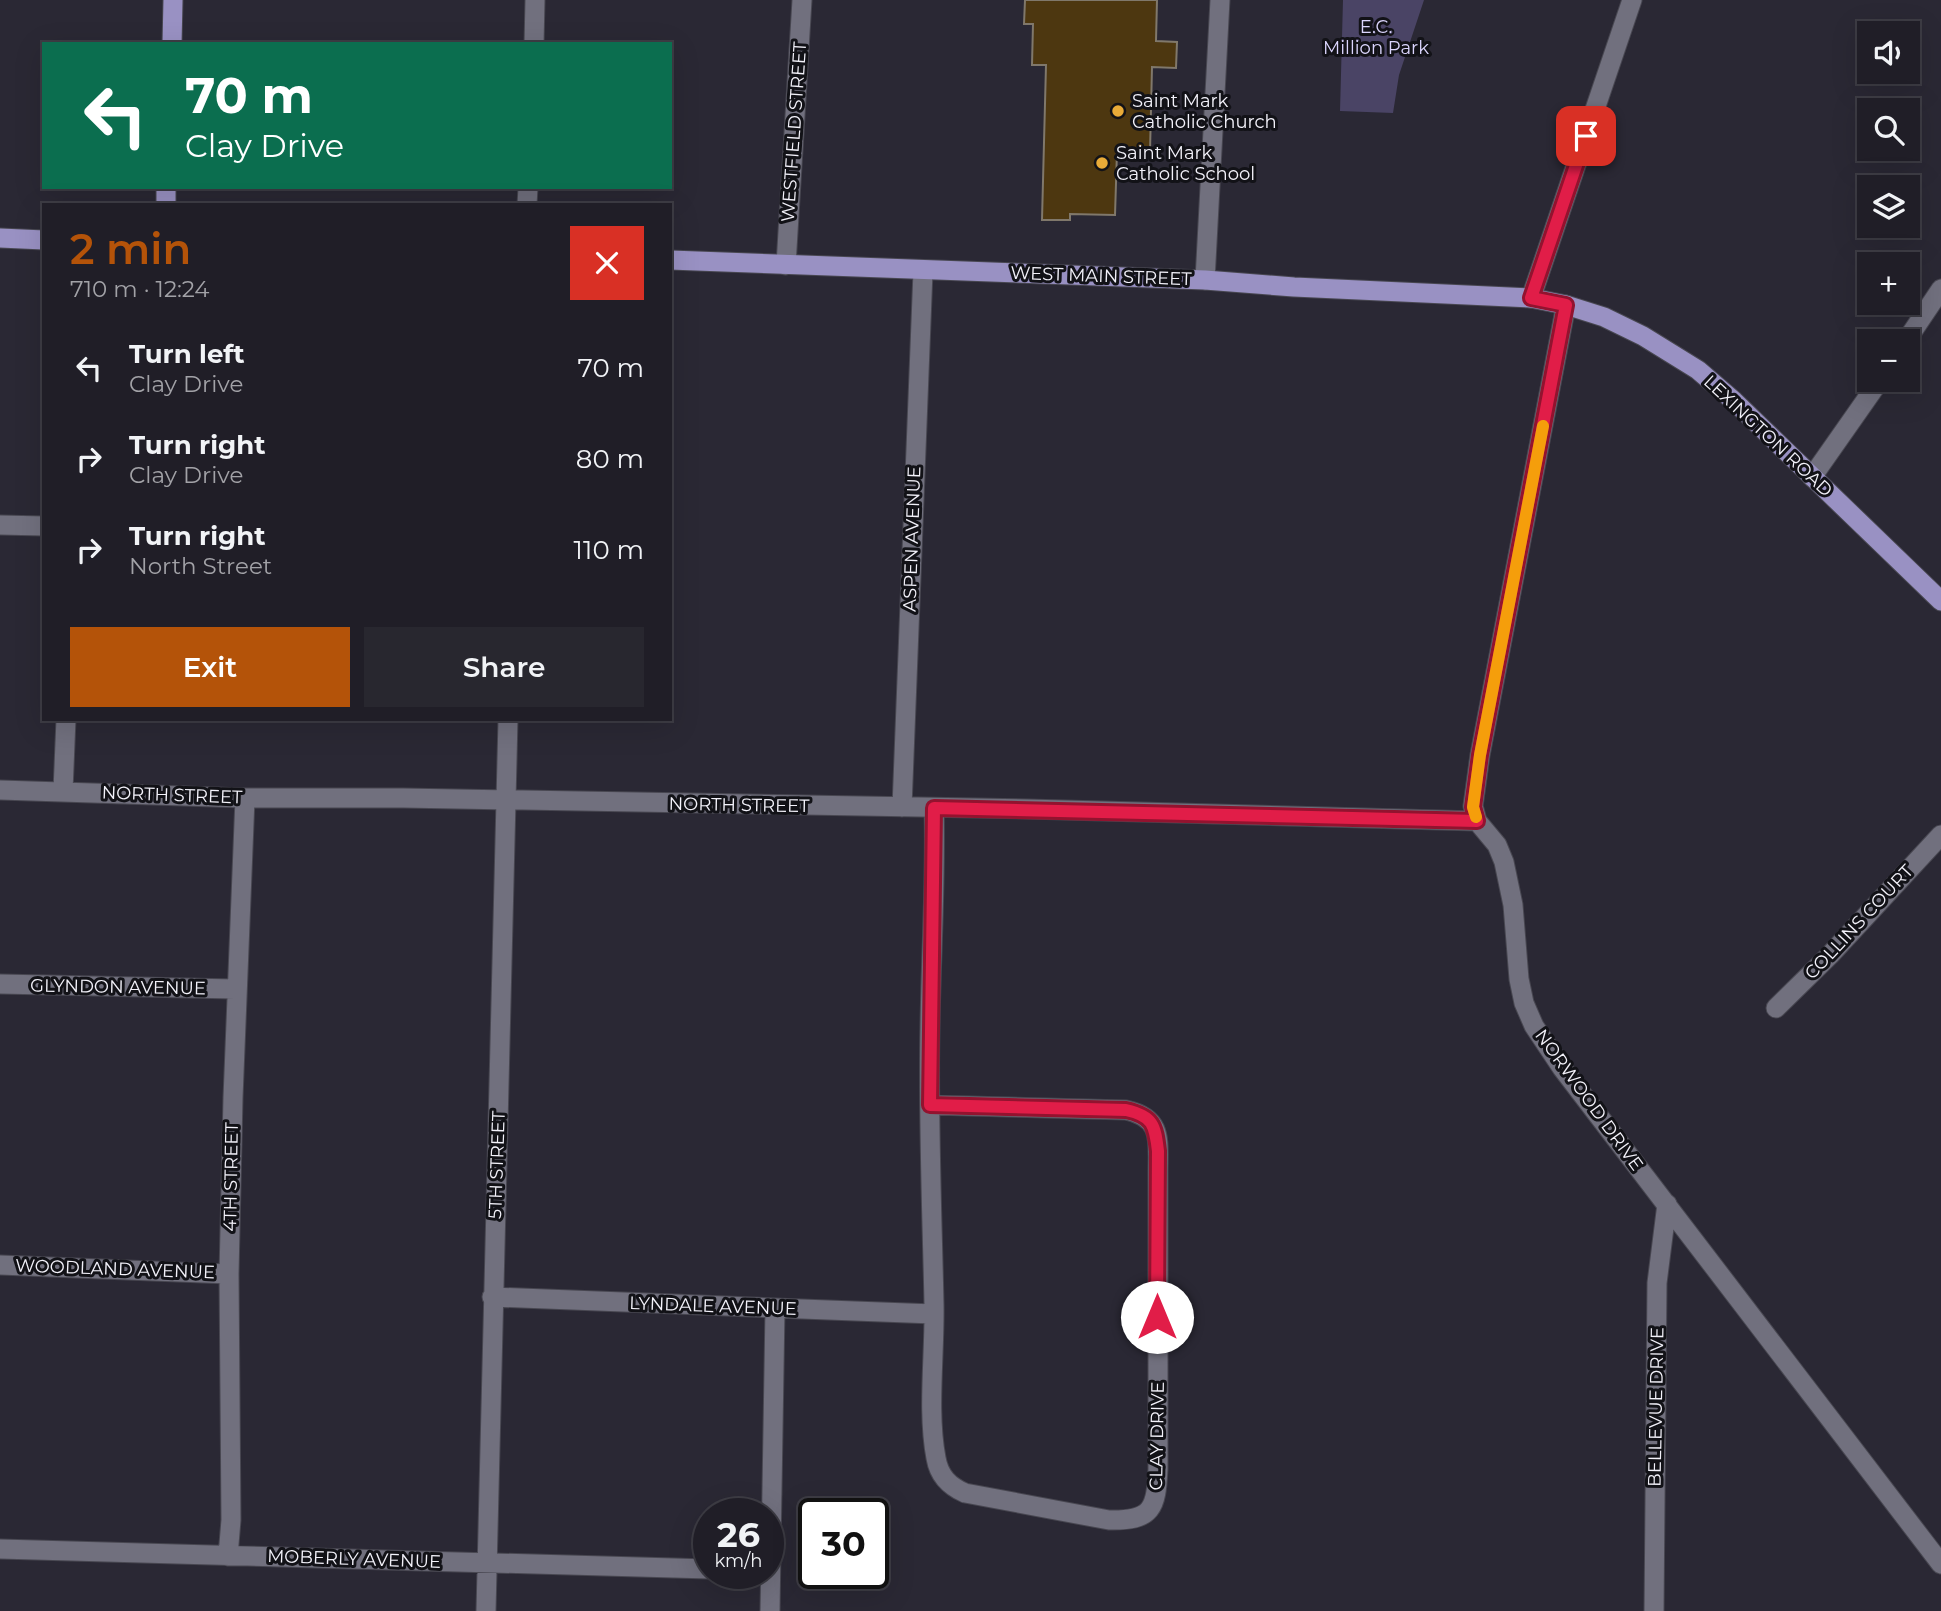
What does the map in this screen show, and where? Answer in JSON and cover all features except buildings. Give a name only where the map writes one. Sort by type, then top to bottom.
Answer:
[{"type":"main road","points":[[172,42],[173,0]]},
{"type":"main road","points":[[0,238],[42,240]]},
{"type":"main road","name":"WEST MAIN STREET","points":[[672,260],[1205,280],[1531,298]]},
{"type":"main road","name":"LEXINGTON ROAD","points":[[1531,298],[1604,317],[1643,336],[1698,370],[1734,401],[1941,601]]},
{"type":"street","points":[[534,42],[535,0]]},
{"type":"street","name":"WESTFIELD STREET","points":[[786,265],[802,0]]},
{"type":"street","points":[[1205,280],[1220,0]]},
{"type":"street","points":[[1531,298],[1632,0]]},
{"type":"street","name":"ASPEN AVENUE","points":[[902,807],[923,271]]},
{"type":"street","points":[[1914,329],[1941,289]]},
{"type":"street","points":[[1477,821],[1473,807],[1480,755],[1566,305]]},
{"type":"street","points":[[1812,477],[1872,392]]},
{"type":"street","points":[[0,525],[42,526]]},
{"type":"street","points":[[63,792],[66,721]]},
{"type":"street","name":"5TH STREET","points":[[486,1611],[508,721]]},
{"type":"street","name":"NORTH STREET","points":[[0,790],[245,798],[403,798],[506,802],[902,807],[1477,821]]},
{"type":"street","name":"4TH STREET","points":[[228,1556],[229,1274],[235,989],[245,798]]},
{"type":"street","name":"CLAY DRIVE","points":[[930,1105],[1126,1110],[1146,1115],[1154,1128],[1158,1172],[1158,1469],[1156,1499],[1149,1510],[1135,1519],[1109,1520],[985,1498],[950,1486],[940,1474],[933,1427],[930,1105],[934,808]]},
{"type":"street","name":"NORWOOD DRIVE","points":[[1477,821],[1497,845],[1504,862],[1513,905],[1519,979],[1524,1003],[1534,1026],[1577,1087],[1941,1564]]},
{"type":"street","name":"COLLINS COURT","points":[[1776,1008],[1830,955],[1941,835]]},
{"type":"street","name":"GLYNDON AVENUE","points":[[0,984],[235,989]]},
{"type":"street","name":"BELLEVUE DRIVE","points":[[1654,1611],[1657,1283],[1667,1204]]},
{"type":"street","name":"WOODLAND AVENUE","points":[[0,1265],[229,1274]]},
{"type":"street","name":"LYNDALE AVENUE","points":[[492,1297],[934,1314]]},
{"type":"street","points":[[771,1498],[775,1308]]},
{"type":"street","name":"MOBERLY AVENUE","points":[[0,1549],[693,1569]]},
{"type":"street","points":[[770,1589],[770,1611]]},
{"type":"green space","name":"E.C. Million Park","points":[[1343,0],[1424,0],[1399,75],[1393,113],[1340,111]]},
{"type":"slow traffic","points":[[1476,817],[1473,807],[1480,755],[1543,426]]},
{"type":"place","name":"Saint Mark Catholic Church","points":[[1118,111]]},
{"type":"place","name":"Saint Mark Catholic School","points":[[1102,163]]},
{"type":"route","points":[[1157,1317],[1158,1151],[1156,1134],[1146,1115],[1126,1110],[930,1105],[934,808],[1477,821],[1473,807],[1480,755],[1566,305],[1531,298],[1586,136]]}]
